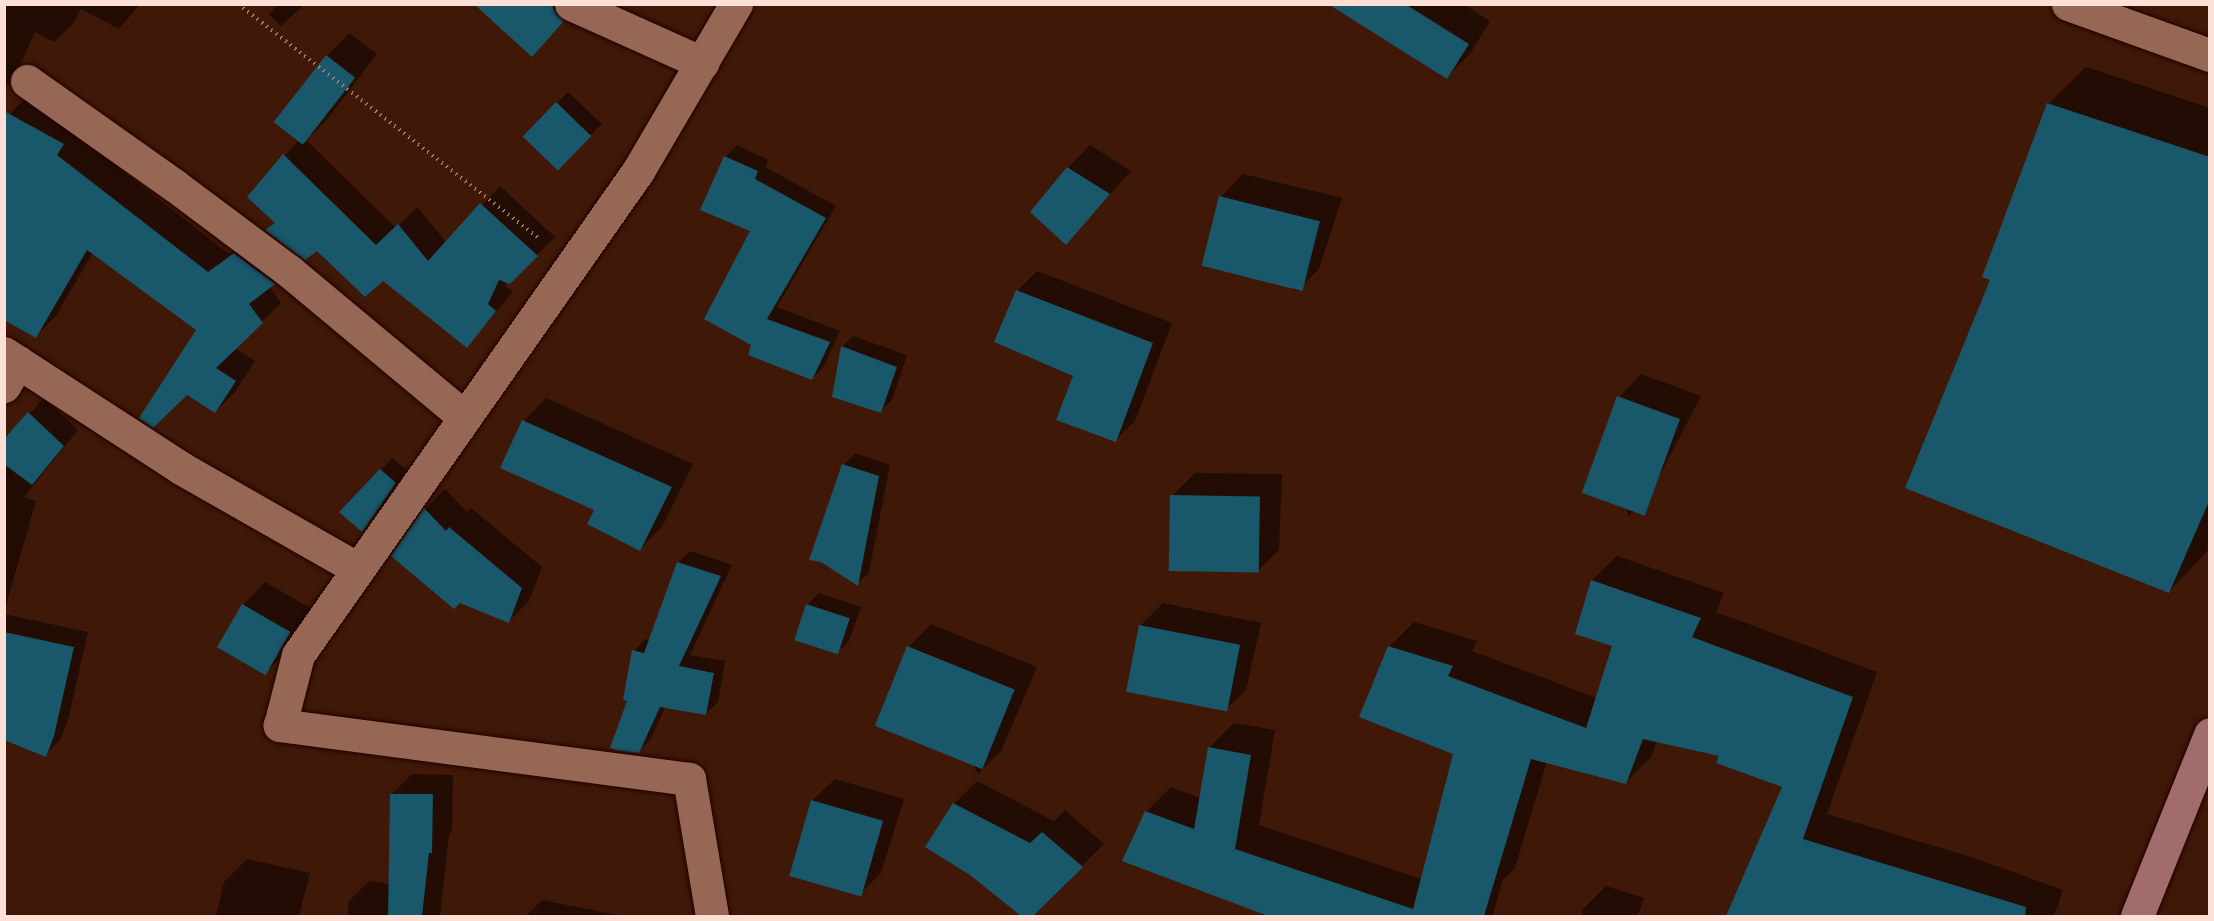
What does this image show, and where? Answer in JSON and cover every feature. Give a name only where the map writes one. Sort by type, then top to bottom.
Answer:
[{"type":"street","points":[[571,4],[702,63]]},
{"type":"street","points":[[712,916],[689,779],[280,725],[298,655],[638,171],[736,4]]},
{"type":"street","points":[[2068,4],[2210,55]]},
{"type":"street","points":[[27,81],[174,185],[289,271],[464,417]]},
{"type":"street","points":[[9,367],[358,569]]},
{"type":"street","points":[[2137,916],[2210,734]]},
{"type":"path","points":[[238,4],[572,263]]},
{"type":"building","points":[[474,4],[552,4],[556,14],[564,21],[532,57]]},
{"type":"building","points":[[1328,4],[1405,4],[1469,44],[1447,79]]},
{"type":"building","points":[[326,55],[355,78],[303,145],[274,122]]},
{"type":"building","points":[[556,102],[591,136],[558,171],[523,137]]},
{"type":"building","points":[[2047,103],[2210,157],[2210,499],[2169,593],[1905,488],[1990,280],[1982,277]]},
{"type":"building","points":[[4,111],[64,144],[57,155],[208,272],[234,253],[275,284],[249,304],[263,323],[216,368],[236,381],[215,413],[187,395],[153,428],[139,418],[196,330],[87,250],[36,338],[4,320]]},
{"type":"building","points":[[283,154],[376,245],[398,224],[428,261],[480,203],[538,256],[510,284],[499,280],[488,304],[496,311],[467,348],[383,281],[365,297],[317,251],[305,260],[265,230],[275,223],[247,197]]},
{"type":"building","points":[[724,156],[758,171],[755,179],[826,218],[767,319],[830,342],[812,380],[748,355],[751,345],[704,319],[750,231],[700,210]]},
{"type":"building","points":[[1067,167],[1110,194],[1066,245],[1030,212]]},
{"type":"building","points":[[1219,196],[1320,221],[1302,291],[1202,266]]},
{"type":"building","points":[[1016,290],[1153,343],[1116,442],[1056,420],[1073,376],[994,342]]},
{"type":"building","points":[[841,346],[897,367],[881,413],[832,397]]},
{"type":"building","points":[[1617,396],[1680,419],[1645,516],[1582,493]]},
{"type":"building","points":[[28,412],[64,446],[32,485],[4,464],[4,439]]},
{"type":"building","points":[[522,420],[672,487],[640,551],[587,524],[594,510],[500,468]]},
{"type":"building","points":[[842,464],[879,476],[858,586],[821,562],[809,560]]},
{"type":"building","points":[[380,469],[396,483],[362,532],[339,512]]},
{"type":"building","points":[[1170,495],[1260,497],[1259,573],[1169,571]]},
{"type":"building","points":[[424,508],[446,531],[449,527],[522,588],[509,623],[460,603],[454,609],[391,556]]},
{"type":"building","points":[[677,562],[721,576],[679,666],[714,673],[706,715],[660,707],[639,753],[610,748],[627,701],[623,700],[632,650],[644,653]]},
{"type":"building","points":[[1591,580],[1701,618],[1692,637],[1853,697],[1803,839],[2026,907],[2025,916],[1726,916],[1782,787],[1716,763],[1719,756],[1643,739],[1626,784],[1531,759],[1484,916],[1268,916],[1122,861],[1145,811],[1194,829],[1208,747],[1251,755],[1235,849],[1413,909],[1453,754],[1359,717],[1388,646],[1453,666],[1448,676],[1586,728],[1612,646],[1575,634]]},
{"type":"building","points":[[242,604],[290,632],[265,675],[217,647]]},
{"type":"building","points":[[806,604],[850,618],[838,654],[794,640]]},
{"type":"building","points":[[1139,625],[1240,645],[1227,711],[1126,692]]},
{"type":"building","points":[[4,632],[74,647],[54,736],[46,757],[4,740]]},
{"type":"building","points":[[907,646],[1015,689],[982,769],[875,726]]},
{"type":"building","points":[[390,794],[433,794],[432,853],[429,853],[422,916],[388,916]]},
{"type":"building","points":[[811,800],[883,821],[861,897],[789,876]]},
{"type":"building","points":[[953,803],[1030,843],[1042,832],[1083,867],[1033,916],[1021,916],[970,875],[925,847]]}]
